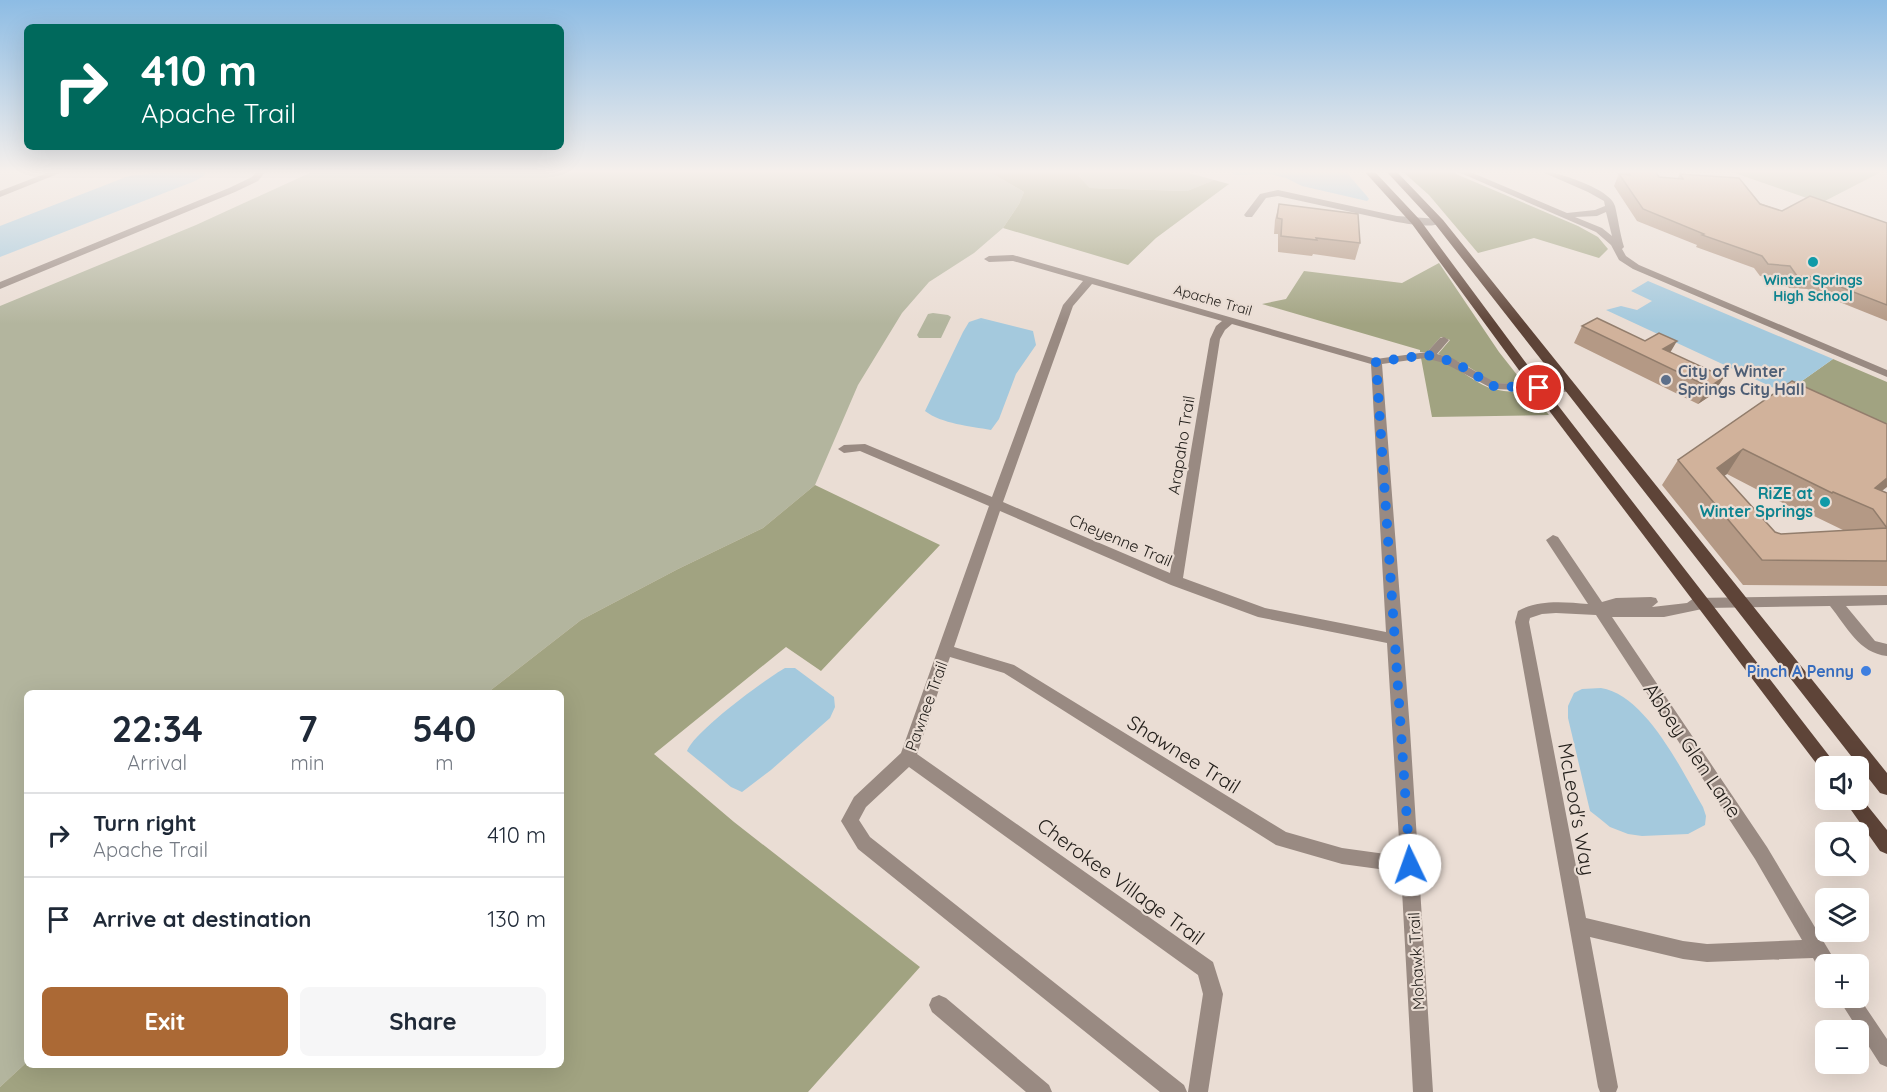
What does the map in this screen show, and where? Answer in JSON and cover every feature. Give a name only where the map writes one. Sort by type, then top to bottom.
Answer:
[{"type":"main road","points":[[1416,222],[1539,388],[1820,756]]},
{"type":"main road","points":[[1439,222],[1738,602],[1887,787]]},
{"type":"main road","points":[[1812,745],[1824,756]]},
{"type":"main road","points":[[1869,806],[1887,829]]},
{"type":"main road","points":[[1861,810],[1887,845]]},
{"type":"street","points":[[0,286],[155,222]]},
{"type":"street","points":[[1416,222],[1439,222]]},
{"type":"street","points":[[1581,222],[1599,230],[1619,249]]},
{"type":"street","points":[[1614,222],[1622,258],[1638,268],[1887,374]]},
{"type":"street","name":"Apache Trail","points":[[989,259],[1013,258],[1376,362],[1430,356],[1461,366],[1493,386],[1569,388]]},
{"type":"street","name":"Pawnee Trail","points":[[1090,280],[1068,305],[908,757],[860,802],[850,821],[864,843],[1177,1092]]},
{"type":"street","name":"Arapaho Trail","points":[[1176,581],[1215,339],[1220,328],[1230,320]]},
{"type":"street","points":[[1430,356],[1444,340]]},
{"type":"street","name":"Mohawk Trail","points":[[1376,362],[1402,730],[1423,1092]]},
{"type":"street","name":"Cheyenne Trail","points":[[844,449],[861,447],[1176,581],[1263,613],[1394,639]]},
{"type":"street","name":"Abbey Glen Lane","points":[[1552,540],[1761,853],[1820,954]]},
{"type":"street","points":[[1833,600],[1864,639],[1882,650],[1887,663]]},
{"type":"street","name":"McLeod's Way","points":[[1608,1088],[1522,622],[1527,611],[1534,609],[1599,609],[1622,613],[1681,611],[1703,604],[1738,602],[1887,600]]},
{"type":"street","name":"Shawnee Trail","points":[[946,650],[1009,669],[1282,839],[1341,856],[1410,865]]},
{"type":"street","name":"Cherokee Village Trail","points":[[908,757],[1206,969],[1213,994],[1198,1092]]},
{"type":"street","points":[[1578,925],[1683,950],[1815,957]]},
{"type":"street","points":[[939,1005],[1042,1092]]},
{"type":"street","points":[[1855,1008],[1887,1057]]},
{"type":"green space","points":[[203,222],[1007,222],[974,253],[929,282],[902,313],[858,385],[815,485],[763,528],[581,620],[491,690],[24,690],[24,1065],[0,1087],[0,306]]},
{"type":"green space","points":[[1007,222],[1178,222],[1156,238],[1128,265],[1003,228]]},
{"type":"green space","points":[[1452,222],[1569,222],[1598,237],[1608,249],[1599,258],[1534,238],[1478,253]]},
{"type":"green space","points":[[1439,263],[1499,352],[1525,385],[1494,383],[1464,364],[1438,354],[1450,340],[1441,337],[1427,352],[1420,352],[1420,350],[1262,304],[1286,299],[1304,271],[1402,283]]},
{"type":"green space","points":[[928,314],[951,317],[941,338],[919,338],[917,335]]},
{"type":"green space","points":[[1421,358],[1446,363],[1494,389],[1530,392],[1549,415],[1432,417]]},
{"type":"green space","points":[[1833,359],[1887,382],[1887,448],[1785,393]]},
{"type":"green space","points":[[815,485],[940,545],[821,671],[786,647],[654,754],[734,822],[920,967],[808,1092],[0,1092],[0,1087],[24,1065],[24,1068],[564,1068],[564,690],[491,690],[581,620],[763,528]]},
{"type":"water","points":[[10,222],[90,222],[0,257],[0,226]]},
{"type":"water","points":[[1648,281],[1833,359],[1785,393],[1606,310],[1621,306],[1637,310],[1652,301],[1631,291]]},
{"type":"water","points":[[981,318],[1033,331],[1036,345],[1016,374],[999,419],[991,430],[948,422],[925,411],[969,322]]},
{"type":"water","points":[[785,668],[795,668],[834,697],[835,707],[830,718],[771,770],[742,792],[731,787],[687,751],[716,719]]},
{"type":"water","points":[[1601,688],[1633,704],[1648,719],[1673,755],[1703,807],[1706,816],[1705,825],[1688,834],[1642,836],[1628,834],[1610,827],[1590,811],[1568,718],[1568,706],[1574,693],[1582,689]]},
{"type":"building","points":[[1282,222],[1359,222],[1360,243],[1316,238],[1317,240],[1281,236]]},
{"type":"building","points":[[1675,222],[1887,223],[1887,305],[1815,277],[1797,276],[1790,266],[1768,264],[1762,256],[1702,235],[1704,234]]},
{"type":"building","points":[[1597,318],[1645,341],[1659,333],[1677,341],[1663,349],[1724,377],[1709,387],[1582,326]]},
{"type":"building","points":[[1792,381],[1887,424],[1887,478],[1875,488],[1887,493],[1887,528],[1887,561],[1762,560],[1678,460]],"holes":[[[1743,449],[1832,493],[1873,509],[1887,528],[1781,534],[1775,532],[1717,468]]]},
{"type":"place","name":"Winter Springs High School","points":[[1813,262]]},
{"type":"place","name":"City of Winter Springs City Hall","points":[[1666,380]]},
{"type":"place","name":"RiZE at Winter Springs","points":[[1825,502]]},
{"type":"place","name":"Pinch A Penny","points":[[1866,671]]},
{"type":"route","points":[[1410,865],[1376,362],[1425,355],[1439,357],[1461,366],[1493,386],[1539,388]]}]
